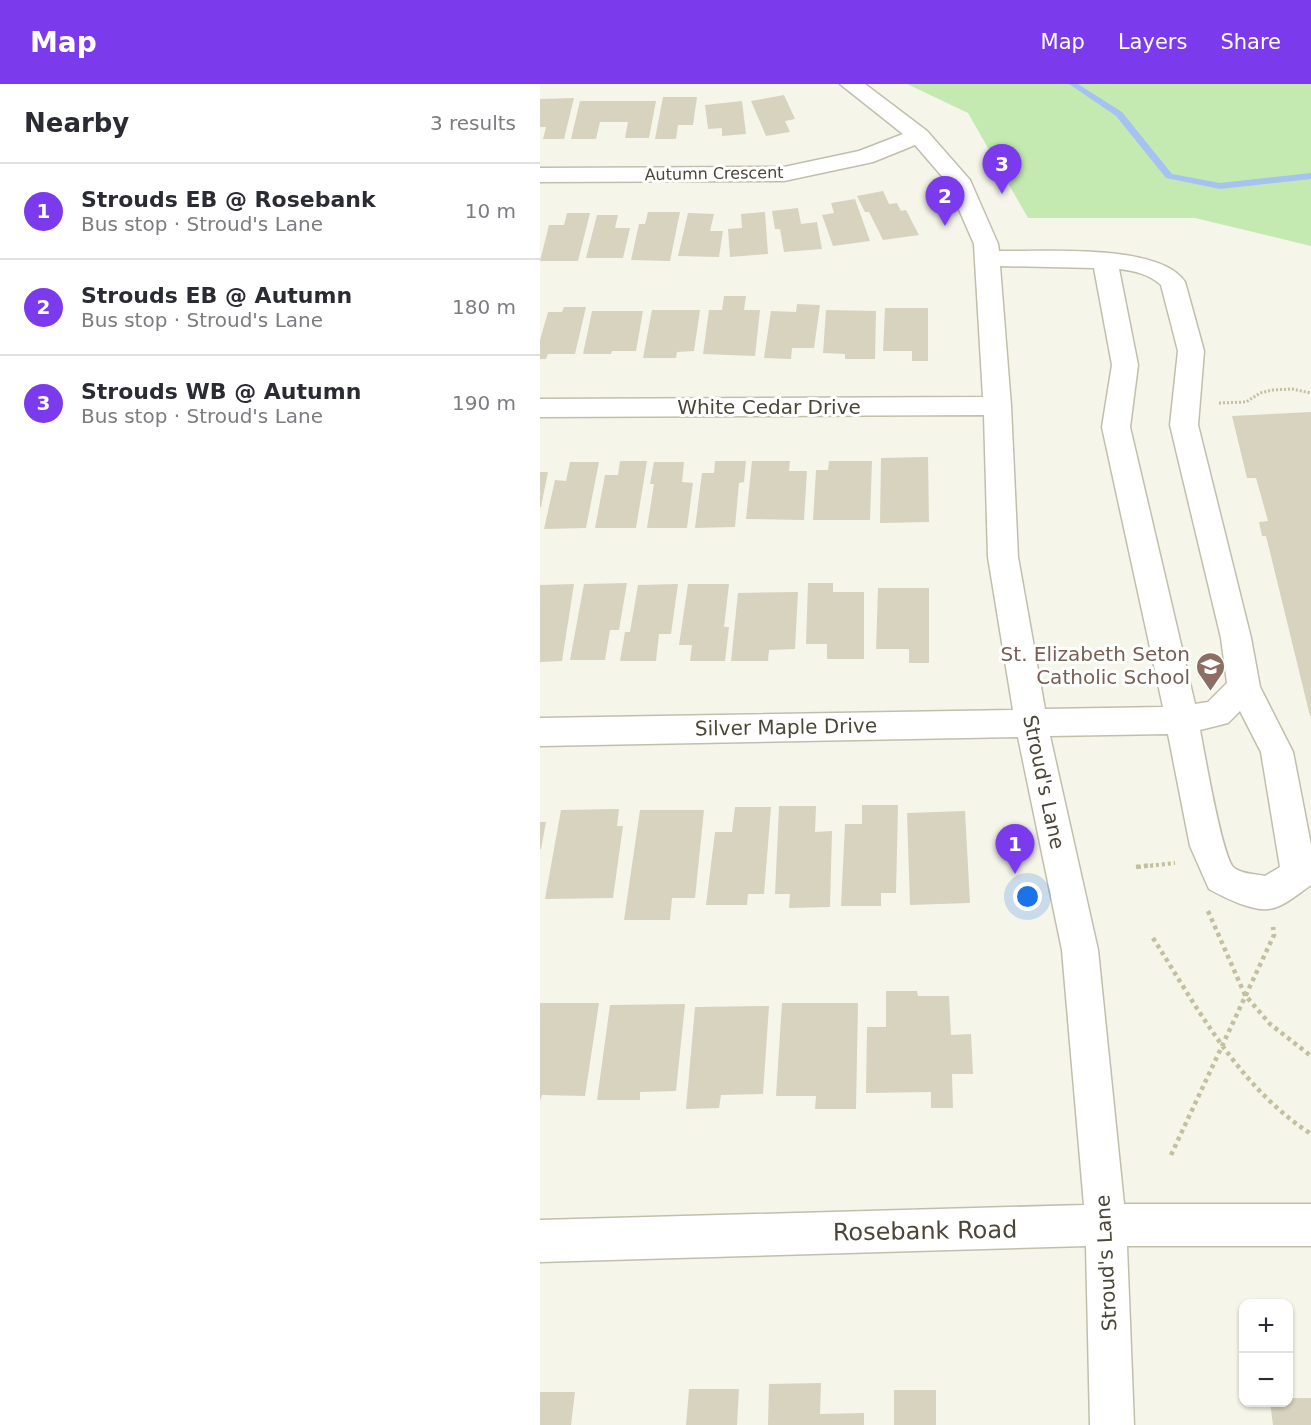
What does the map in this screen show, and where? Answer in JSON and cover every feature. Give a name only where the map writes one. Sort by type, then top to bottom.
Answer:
[{"type":"street","name":"Stroud's Lane","points":[[851,84],[920,136],[958,180],[986,244],[1004,557],[1031,723],[1080,950],[1106,1225],[1112,1425]]},
{"type":"street","name":"Autumn Crescent","points":[[540,175],[784,174],[865,157],[920,136]]},
{"type":"street","points":[[987,258],[1105,261],[1140,264],[1162,272],[1173,282],[1191,351],[1184,425],[1236,638],[1244,687],[1277,752],[1299,874],[1268,893],[1236,886],[1221,878],[1207,846],[1182,720],[1116,427],[1125,365],[1105,261]]},
{"type":"street","name":"White Cedar Drive","points":[[540,408],[997,406]]},
{"type":"street","name":"Silver Maple Drive","points":[[540,732],[1182,720],[1217,714],[1244,687]]},
{"type":"street","name":"Rosebank Road","points":[[540,1241],[1106,1225],[1311,1225]]},
{"type":"path","points":[[1185,405],[1246,402],[1260,393],[1272,390],[1292,389],[1311,393]]},
{"type":"path","points":[[1136,867],[1182,862]]},
{"type":"path","points":[[1171,1155],[1274,935],[1268,893]]},
{"type":"path","points":[[1205,906],[1245,995],[1270,1023],[1311,1056]]},
{"type":"path","points":[[1153,938],[1243,1075],[1295,1126],[1311,1134]]},
{"type":"green space","points":[[907,84],[1311,84],[1311,246],[1195,218],[1028,218],[968,113]]},
{"type":"building","points":[[784,95],[795,119],[785,121],[790,132],[766,136],[751,101]]},
{"type":"building","points":[[663,97],[697,97],[693,125],[678,125],[676,139],[655,139]]},
{"type":"building","points":[[574,98],[564,139],[543,139],[546,127],[540,127],[540,99]]},
{"type":"building","points":[[580,101],[656,101],[649,138],[625,138],[628,122],[600,122],[596,139],[571,139]]},
{"type":"building","points":[[742,101],[746,134],[722,136],[722,128],[708,129],[705,105]]},
{"type":"building","points":[[883,191],[889,204],[897,203],[901,211],[906,210],[919,235],[883,240],[869,212],[865,212],[857,196]]},
{"type":"building","points":[[855,199],[870,241],[833,246],[822,215],[834,213],[831,203]]},
{"type":"building","points":[[798,208],[801,224],[817,222],[822,249],[784,252],[780,229],[775,229],[772,211]]},
{"type":"building","points":[[648,212],[680,212],[670,261],[631,260],[639,224],[645,224]]},
{"type":"building","points":[[765,212],[768,254],[730,257],[728,229],[742,228],[741,214]]},
{"type":"building","points":[[567,213],[590,213],[578,261],[540,261],[549,225],[564,225]]},
{"type":"building","points":[[688,213],[714,214],[710,231],[723,231],[719,257],[678,256]]},
{"type":"building","points":[[597,215],[618,215],[615,228],[630,228],[623,258],[586,258]]},
{"type":"building","points":[[724,296],[746,296],[744,310],[760,310],[755,356],[703,354],[709,310],[722,310]]},
{"type":"building","points":[[797,304],[820,305],[814,348],[792,348],[791,359],[764,358],[771,311],[796,312]]},
{"type":"building","points":[[564,307],[586,307],[575,354],[548,354],[546,359],[540,359],[540,340],[548,312],[562,312]]},
{"type":"building","points":[[885,308],[928,308],[928,361],[912,361],[912,351],[883,351]]},
{"type":"building","points":[[652,310],[700,310],[694,351],[677,352],[676,358],[643,358]]},
{"type":"building","points":[[826,310],[876,311],[875,359],[845,359],[845,354],[823,353]]},
{"type":"building","points":[[592,311],[643,311],[636,351],[583,354]]},
{"type":"building","points":[[1311,412],[1310,716],[1266,536],[1262,536],[1259,522],[1268,521],[1256,478],[1247,478],[1232,416]]},
{"type":"building","points":[[928,457],[929,522],[880,523],[881,458]]},
{"type":"building","points":[[620,461],[647,461],[636,528],[595,528],[605,475],[618,475]]},
{"type":"building","points":[[715,461],[746,461],[744,482],[739,483],[735,527],[695,528],[702,473],[714,473]]},
{"type":"building","points":[[752,461],[790,461],[789,471],[807,471],[804,520],[746,519]]},
{"type":"building","points":[[829,461],[872,461],[870,520],[813,520],[816,470],[828,470]]},
{"type":"building","points":[[570,462],[599,462],[586,528],[544,529],[555,480],[566,481]]},
{"type":"building","points":[[654,462],[684,462],[682,482],[693,483],[687,528],[647,528],[654,484],[650,484]]},
{"type":"building","points":[[540,472],[548,472],[541,507],[540,507]]},
{"type":"building","points":[[627,583],[619,630],[610,630],[605,660],[570,660],[584,584]]},
{"type":"building","points":[[808,583],[833,583],[833,592],[864,592],[864,659],[827,659],[827,644],[806,644]]},
{"type":"building","points":[[574,584],[562,661],[540,662],[540,585]]},
{"type":"building","points":[[678,584],[671,634],[659,634],[656,661],[620,661],[625,632],[630,632],[638,585]]},
{"type":"building","points":[[688,584],[729,584],[724,627],[729,627],[725,661],[690,661],[692,645],[679,645]]},
{"type":"building","points":[[878,588],[929,588],[929,663],[909,663],[909,649],[876,649]]},
{"type":"building","points":[[798,592],[795,649],[769,650],[768,661],[731,661],[738,593]]},
{"type":"building","points":[[862,805],[898,805],[896,893],[881,893],[881,906],[841,906],[845,824],[862,824]]},
{"type":"building","points":[[779,806],[816,806],[815,832],[832,831],[830,907],[789,908],[790,894],[775,894]]},
{"type":"building","points":[[735,807],[771,807],[764,894],[748,894],[747,905],[706,905],[715,832],[732,832]]},
{"type":"building","points":[[619,809],[617,826],[623,826],[613,898],[545,899],[561,810]]},
{"type":"building","points":[[640,810],[704,810],[695,898],[672,898],[670,920],[624,920]]},
{"type":"building","points":[[965,811],[970,903],[910,905],[907,813]]},
{"type":"building","points":[[540,822],[546,822],[541,849],[540,849]]},
{"type":"building","points":[[886,991],[917,991],[918,996],[949,996],[951,1035],[971,1034],[973,1074],[952,1074],[953,1108],[931,1108],[931,1092],[866,1093],[867,1027],[886,1027]]},
{"type":"building","points":[[540,1003],[599,1003],[585,1096],[542,1095],[540,1101]]},
{"type":"building","points":[[782,1003],[858,1003],[856,1109],[815,1109],[816,1096],[776,1096]]},
{"type":"building","points":[[685,1004],[676,1091],[640,1092],[640,1100],[597,1100],[610,1005]]},
{"type":"building","points":[[769,1006],[763,1094],[721,1095],[719,1108],[686,1109],[695,1007]]},
{"type":"building","points":[[821,1383],[820,1414],[864,1413],[864,1425],[768,1425],[769,1384]]},
{"type":"building","points":[[689,1389],[739,1389],[737,1425],[686,1425]]},
{"type":"building","points":[[894,1390],[936,1390],[936,1425],[894,1425]]},
{"type":"building","points":[[540,1392],[575,1392],[571,1425],[540,1425]]},
{"type":"building","points":[[1293,1398],[1311,1398],[1311,1425],[1273,1425],[1271,1407],[1293,1407]]},
{"type":"waterway","points":[[1073,84],[1119,114],[1169,176],[1220,186],[1311,176]]},
{"type":"place","name":"Strouds WB @ Autumn","points":[[1002,194]]},
{"type":"place","name":"Strouds EB @ Autumn","points":[[945,226]]},
{"type":"place","name":"St. Elizabeth Seton Catholic School","points":[[1211,692]]},
{"type":"place","name":"Strouds EB @ Rosebank","points":[[1015,874]]}]
